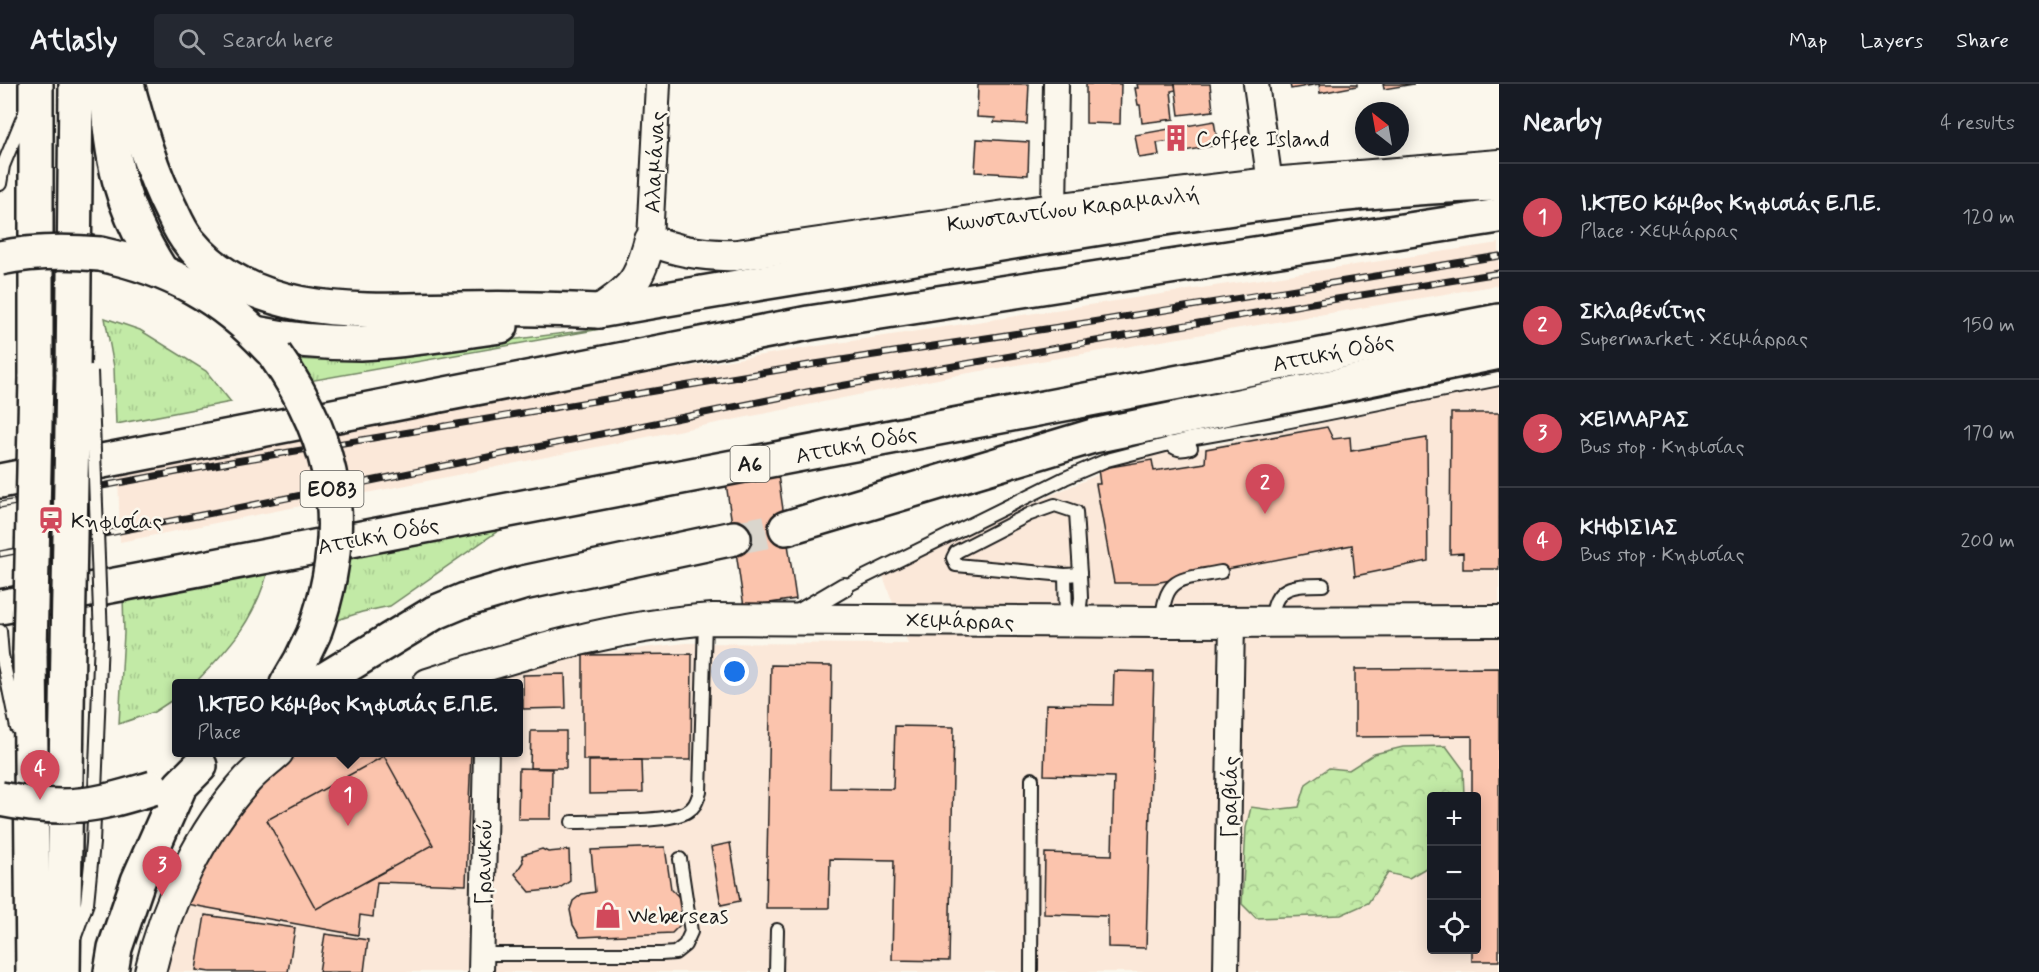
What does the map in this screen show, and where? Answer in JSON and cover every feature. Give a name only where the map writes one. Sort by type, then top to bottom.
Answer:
[{"type":"main road","points":[[36,84],[36,378],[16,653],[16,798],[53,972]]},
{"type":"main road","points":[[53,972],[83,356],[76,84]]},
{"type":"main road","points":[[107,84],[110,139],[119,183],[152,268]]},
{"type":"main road","points":[[127,84],[142,141],[153,171],[182,232],[208,264],[239,283],[280,299],[331,308],[524,308],[598,311]]},
{"type":"main road","points":[[263,342],[384,341],[598,311],[1177,215],[1340,196],[1499,184]]},
{"type":"main road","points":[[0,481],[809,323],[1499,216]]},
{"type":"main road","name":"ΕΟ83","points":[[0,258],[41,252],[100,255],[152,268],[184,281],[233,313],[263,342],[292,379],[307,404],[327,460],[333,493],[335,538],[331,577],[324,606],[314,633],[290,679]]},
{"type":"main road","name":"Αττική Οδός","points":[[0,607],[1499,321]]},
{"type":"main road","points":[[786,528],[1093,436],[1499,352]]},
{"type":"main road","points":[[325,679],[434,613],[465,600],[523,583],[734,538]]},
{"type":"main road","points":[[16,798],[27,803],[79,805],[129,795],[153,788],[209,759]]},
{"type":"main road","points":[[111,972],[115,948],[138,881],[180,786],[209,759]]},
{"type":"street","name":"Αλαμάνας","points":[[650,240],[658,84]]},
{"type":"street","points":[[1054,209],[1056,84]]},
{"type":"street","points":[[1256,84],[1270,183]]},
{"type":"street","name":"Κωνσταντίνου Καραμανλή","points":[[650,240],[693,253],[716,256],[737,255],[1054,209],[1270,183],[1499,165]]},
{"type":"street","points":[[598,311],[620,297],[634,283],[643,268],[650,240]]},
{"type":"street","points":[[792,618],[844,587]]},
{"type":"street","name":"Χειμάρρας","points":[[458,679],[488,674],[592,638],[654,626],[705,620],[792,618],[1162,622],[1499,621]]},
{"type":"street","name":"Γραβιάς","points":[[1226,972],[1233,621]]},
{"type":"street","points":[[150,972],[173,903],[189,867],[229,801],[249,778],[273,757]]},
{"type":"street","name":"Γρανικού","points":[[481,963],[486,757]]},
{"type":"lane","points":[[0,184],[3,166],[36,84]]},
{"type":"lane","points":[[53,972],[87,903],[93,843],[101,638],[83,356]]},
{"type":"lane","points":[[844,587],[1065,478],[1107,460],[1170,442],[1499,379]]},
{"type":"lane","points":[[1170,442],[1175,448],[1182,450],[1191,448]]},
{"type":"lane","points":[[1072,621],[1080,598],[1080,574],[1076,512],[1055,505],[1030,514],[956,552],[952,558],[956,565],[1080,574]]},
{"type":"lane","points":[[1162,622],[1163,601],[1167,590],[1186,579],[1221,572]]},
{"type":"lane","points":[[1065,574],[1072,621]]},
{"type":"lane","points":[[1272,621],[1272,606],[1281,593],[1289,588],[1302,585],[1323,585]]},
{"type":"lane","points":[[572,822],[669,818],[687,813],[696,805],[699,792],[705,620]]},
{"type":"lane","points":[[0,631],[16,653]]},
{"type":"lane","points":[[1031,972],[1032,779]]},
{"type":"lane","points":[[481,963],[675,953],[685,945],[690,932],[681,859]]},
{"type":"lane","points":[[776,972],[777,930]]},
{"type":"shaded area","points":[[1499,243],[1499,285],[963,374],[120,542],[118,472],[538,391],[818,346]]},
{"type":"shaded area","points":[[1499,386],[1499,972],[159,972],[186,894],[294,757],[523,757],[523,679],[493,679],[537,665],[583,655],[686,643],[908,644],[883,576],[969,531],[1170,443],[1201,448]]},
{"type":"green space","points":[[105,318],[140,330],[206,371],[231,402],[116,424],[114,367]]},
{"type":"green space","points":[[606,328],[298,383],[281,358],[357,359]]},
{"type":"green space","points":[[524,522],[498,531],[390,606],[325,624],[338,553]]},
{"type":"green space","points":[[269,568],[249,618],[231,644],[199,679],[172,679],[172,700],[154,712],[119,724],[124,633],[123,596]]},
{"type":"green space","points":[[1446,746],[1463,769],[1464,792],[1427,792],[1427,867],[1409,878],[1388,873],[1368,903],[1341,915],[1256,918],[1242,904],[1246,828],[1251,807],[1272,810],[1299,807],[1306,784],[1329,768],[1349,770],[1374,754],[1403,747]]},
{"type":"building","points":[[978,84],[1029,84],[1027,124],[994,122],[995,118],[977,117]]},
{"type":"building","points":[[1086,84],[1121,84],[1120,124],[1086,123]]},
{"type":"building","points":[[1137,84],[1175,84],[1176,90],[1171,91],[1174,119],[1142,123],[1135,88],[1138,88]]},
{"type":"building","points":[[1175,84],[1210,84],[1213,111],[1179,115]]},
{"type":"building","points":[[1290,84],[1319,84],[1291,89]]},
{"type":"building","points":[[1319,84],[1357,84],[1357,86],[1320,93]]},
{"type":"building","points":[[1383,84],[1414,84],[1384,89]]},
{"type":"building","name":"Coffee Island","points":[[1214,121],[1218,145],[1179,152],[1178,148],[1172,149],[1171,141],[1157,143],[1159,155],[1139,158],[1135,135]]},
{"type":"building","points":[[977,139],[1029,142],[1028,175],[975,172]]},
{"type":"building","points":[[1451,413],[1499,413],[1499,569],[1463,569],[1463,553],[1450,554]]},
{"type":"building","points":[[1327,427],[1333,439],[1350,437],[1351,451],[1427,438],[1428,561],[1355,576],[1352,545],[1155,583],[1114,583],[1096,484],[1100,484],[1098,469],[1152,460],[1154,471],[1205,463],[1206,449]]},
{"type":"building","points":[[778,475],[796,599],[744,607],[726,483]]},
{"type":"building","points":[[692,654],[691,760],[583,760],[583,655]]},
{"type":"building","points":[[771,665],[832,666],[830,788],[893,789],[895,726],[954,727],[949,961],[892,960],[894,860],[830,859],[829,908],[766,908]]},
{"type":"building","points":[[1499,668],[1499,961],[1472,961],[1472,954],[1481,954],[1481,792],[1472,792],[1472,736],[1355,737],[1355,669]]},
{"type":"building","points":[[1114,671],[1154,672],[1146,948],[1108,947],[1108,916],[1044,914],[1045,853],[1112,855],[1114,777],[1044,775],[1046,704],[1113,705]]},
{"type":"building","points":[[565,674],[566,708],[523,709],[523,675]]},
{"type":"building","points":[[531,731],[566,731],[566,768],[530,768]]},
{"type":"building","points":[[289,757],[471,757],[466,885],[377,882],[373,917],[360,915],[358,935],[186,904],[215,844],[241,807]]},
{"type":"building","points":[[385,757],[433,845],[316,909],[267,820]]},
{"type":"building","points":[[642,760],[643,793],[589,794],[589,761]]},
{"type":"building","points":[[519,768],[552,769],[551,819],[518,819]]},
{"type":"building","points":[[730,843],[740,901],[721,905],[711,847]]},
{"type":"building","points":[[665,847],[671,889],[679,897],[682,914],[680,925],[672,933],[580,937],[573,925],[570,910],[573,901],[582,894],[595,892],[591,850]]},
{"type":"building","points":[[542,849],[548,852],[569,850],[570,881],[558,889],[530,892],[515,874],[523,862],[522,855]]},
{"type":"building","points":[[205,915],[295,928],[288,972],[196,970]]},
{"type":"building","points":[[325,934],[368,940],[364,972],[319,972]]},
{"type":"tunnel","points":[[734,538],[786,528]]},
{"type":"railway","points":[[0,505],[236,461],[815,364],[1499,256]]},
{"type":"railway","points":[[0,554],[817,390],[1312,303],[1499,273]]},
{"type":"place","name":"Coffee Island","points":[[1176,138]]},
{"type":"place","name":"Σκλαβενίτης","points":[[1265,514]]},
{"type":"place","name":"Κηφισίας","points":[[51,520]]},
{"type":"place","name":"ΚΗΦΙΣΙΑΣ","points":[[40,800]]},
{"type":"place","name":"Ι.ΚΤΕΟ Κόμβος Κηφισιάς Ε.Π.Ε.","points":[[348,826]]},
{"type":"place","name":"ΧΕΙΜΑΡΑΣ","points":[[162,896]]},
{"type":"place","name":"Weberseas","points":[[608,915]]}]
